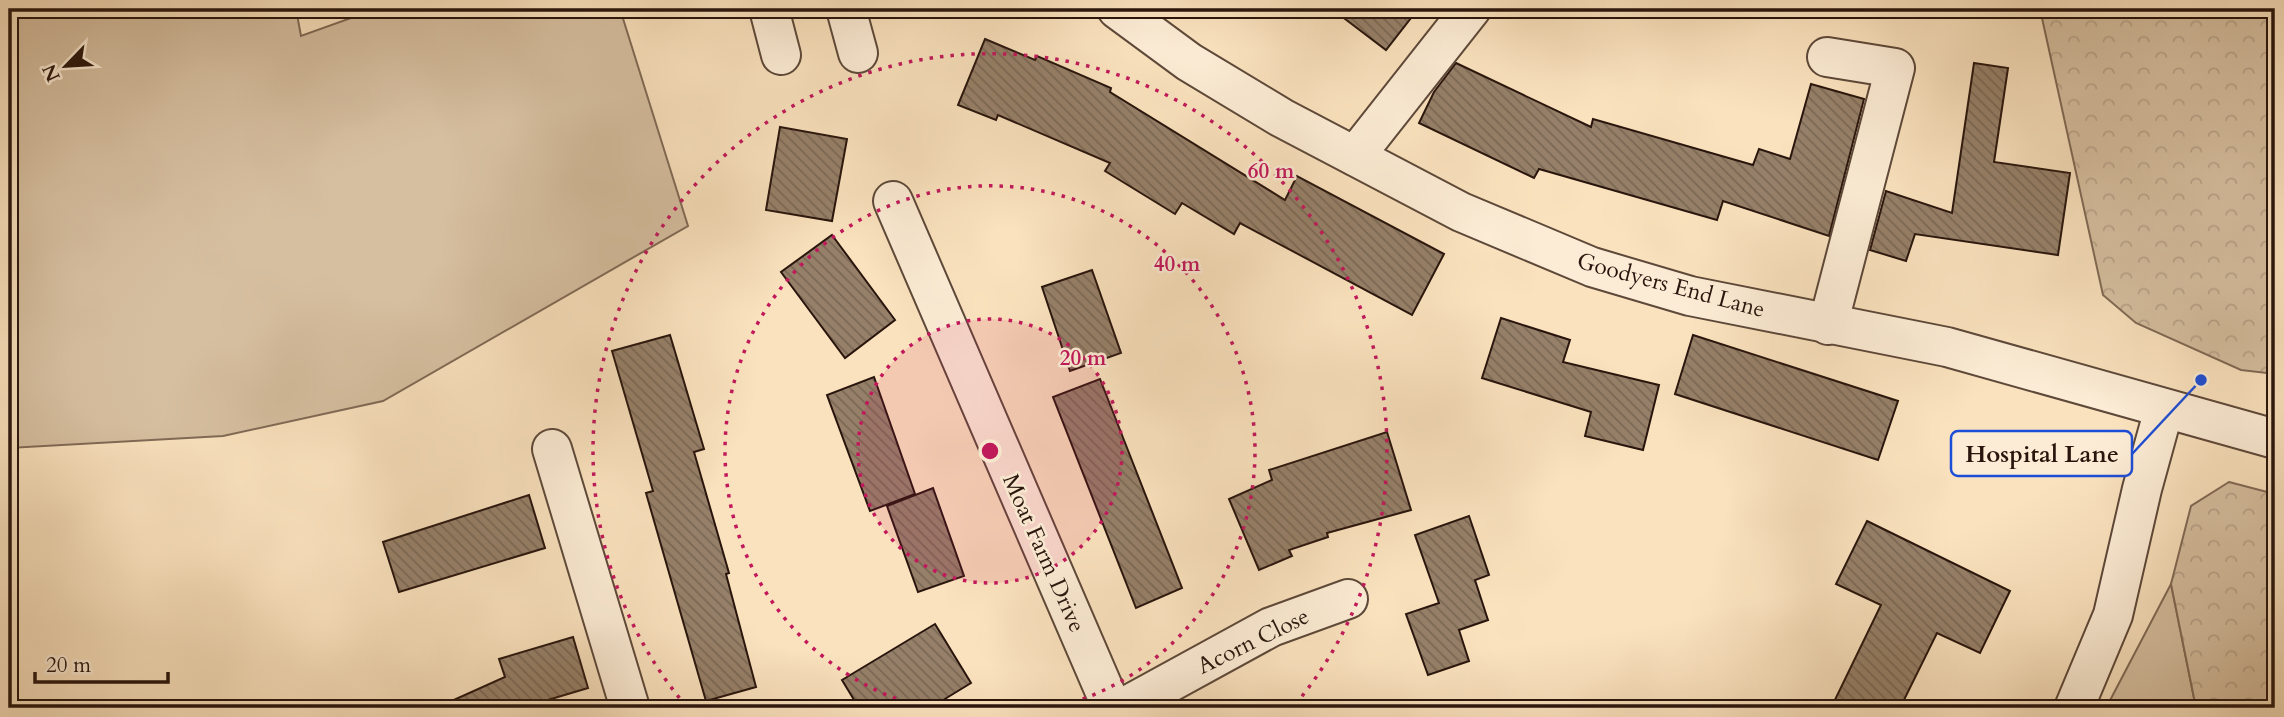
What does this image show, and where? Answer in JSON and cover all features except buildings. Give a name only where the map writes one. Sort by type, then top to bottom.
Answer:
[{"type":"street","points":[[769,9],[780,55]]},
{"type":"street","points":[[846,9],[858,53]]},
{"type":"street","name":"Goodyers End Lane","points":[[1117,9],[1189,62],[1355,156],[1461,212],[1592,267],[1690,296],[1947,347],[2275,439]]},
{"type":"street","points":[[1355,156],[1471,9]]},
{"type":"street","points":[[1827,57],[1895,68],[1828,324]]},
{"type":"street","name":"Moat Farm Drive","points":[[892,201],[975,398],[1112,708]]},
{"type":"street","points":[[2074,708],[2113,615],[2142,489],[2164,409]]},
{"type":"street","points":[[552,449],[629,708]]},
{"type":"street","name":"Acorn Close","points":[[1124,708],[1271,627],[1348,599]]},
{"type":"green space","points":[[9,9],[296,9],[301,36],[376,9],[620,9],[688,226],[383,401],[223,436],[9,448]]},
{"type":"green space","points":[[2040,9],[2271,9],[2275,31],[2275,374],[2241,370],[2136,323],[2103,295]]},
{"type":"green space","points":[[2229,482],[2275,494],[2275,708],[2196,708],[2171,584],[2191,506]]},
{"type":"green space","points":[[2171,584],[2196,708],[2106,708]]},
{"type":"place","name":"Hospital Lane","points":[[2201,380]]}]
